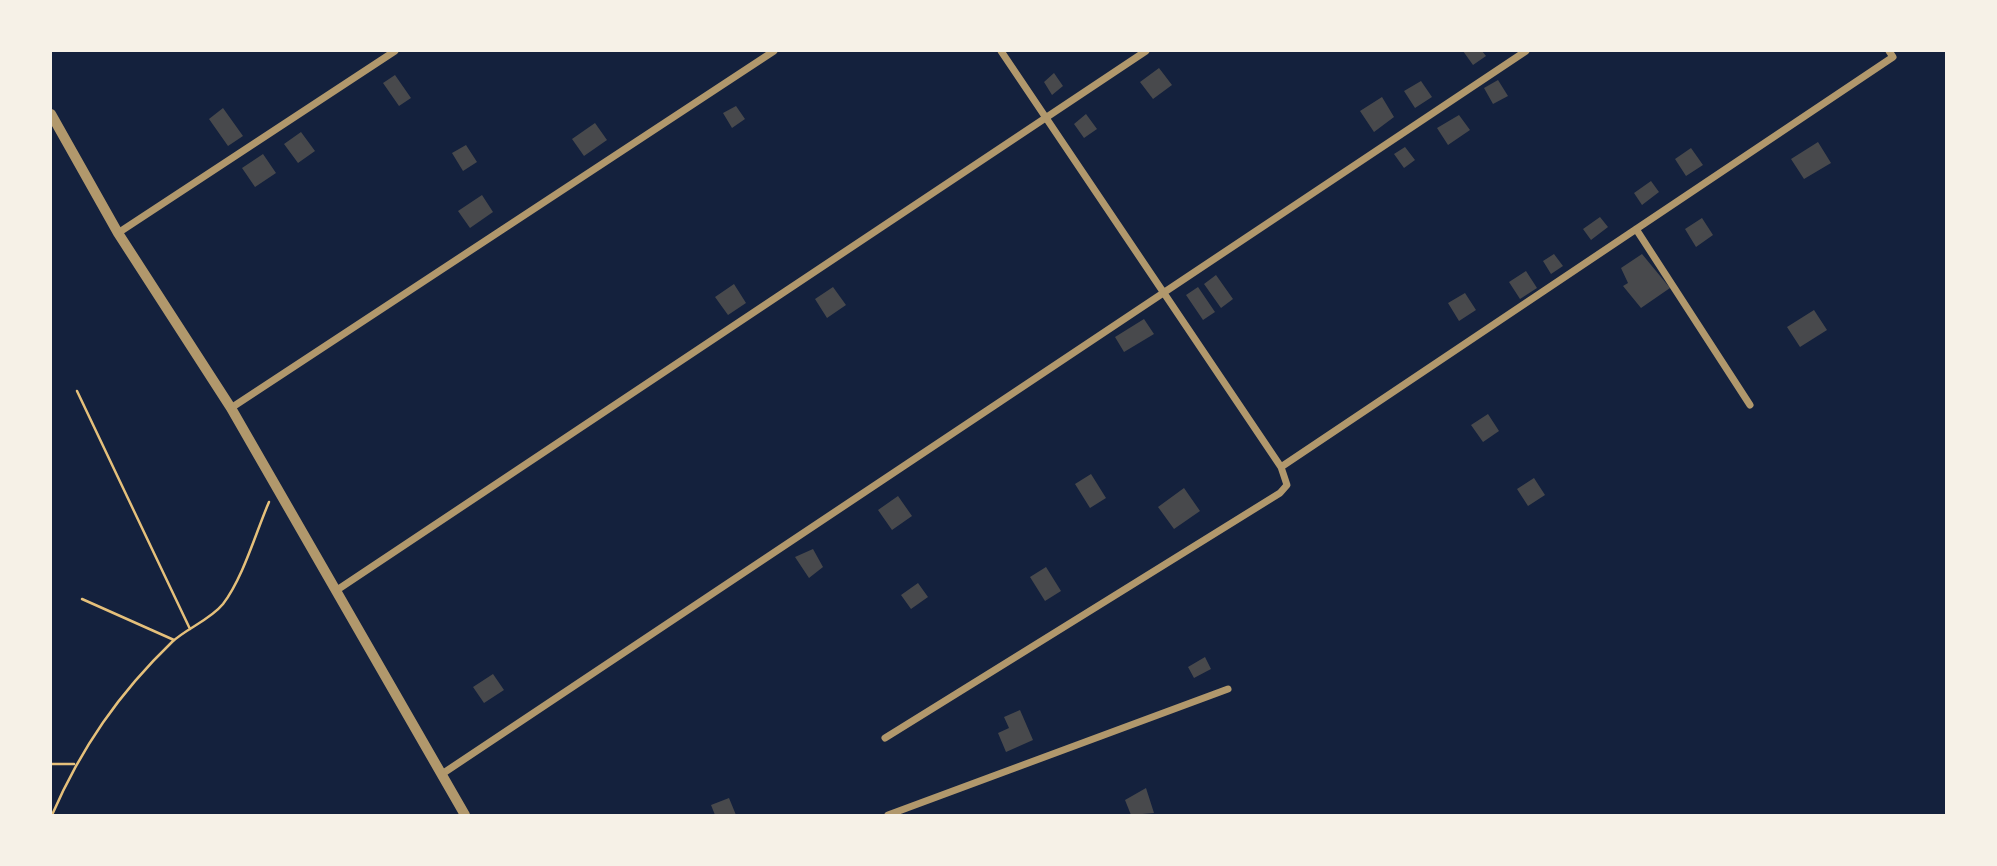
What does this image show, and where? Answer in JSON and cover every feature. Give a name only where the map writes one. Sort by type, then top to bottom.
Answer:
[{"type":"street","points":[[118,233],[395,51]]},
{"type":"street","points":[[231,408],[774,51]]},
{"type":"street","points":[[886,738],[1280,493],[1287,485],[1282,467],[1001,51]]},
{"type":"street","points":[[337,590],[1146,51]]},
{"type":"street","points":[[442,774],[1526,51]]},
{"type":"street","points":[[1282,467],[1891,54]]},
{"type":"street","points":[[51,114],[118,233],[231,408],[465,815]]},
{"type":"street","points":[[1636,229],[1750,405]]},
{"type":"street","points":[[888,815],[1228,689]]},
{"type":"path","points":[[78,391],[190,629]]},
{"type":"path","points":[[52,815],[74,764],[113,707],[174,640],[220,607],[231,593],[276,486]]},
{"type":"path","points":[[82,599],[174,640]]},
{"type":"path","points":[[51,764],[74,764]]},
{"type":"building","points":[[1463,51],[1482,51],[1486,56],[1473,65]]},
{"type":"building","points":[[1159,68],[1172,85],[1153,99],[1140,82]]},
{"type":"building","points":[[1054,73],[1063,86],[1052,95],[1044,82]]},
{"type":"building","points":[[395,75],[411,98],[399,106],[383,83]]},
{"type":"building","points":[[1498,80],[1508,96],[1493,104],[1484,88]]},
{"type":"building","points":[[1421,81],[1432,97],[1415,108],[1404,91]]},
{"type":"building","points":[[1382,97],[1394,117],[1374,132],[1360,111]]},
{"type":"building","points":[[736,106],[745,119],[732,128],[723,113]]},
{"type":"building","points":[[223,108],[243,136],[228,146],[209,119]]},
{"type":"building","points":[[1086,114],[1097,129],[1084,138],[1074,124]]},
{"type":"building","points":[[1459,115],[1470,130],[1448,145],[1437,128]]},
{"type":"building","points":[[595,123],[607,140],[584,156],[572,139]]},
{"type":"building","points":[[301,132],[315,151],[298,163],[284,144]]},
{"type":"building","points":[[1818,142],[1831,163],[1804,179],[1791,159]]},
{"type":"building","points":[[466,145],[477,162],[463,171],[452,153]]},
{"type":"building","points":[[1405,147],[1415,160],[1404,168],[1394,154]]},
{"type":"building","points":[[1691,148],[1703,165],[1686,176],[1675,159]]},
{"type":"building","points":[[263,154],[276,173],[255,187],[242,168]]},
{"type":"building","points":[[1651,181],[1659,192],[1642,205],[1634,193]]},
{"type":"building","points":[[482,195],[493,212],[470,228],[458,211]]},
{"type":"building","points":[[1600,217],[1608,227],[1591,240],[1583,229]]},
{"type":"building","points":[[1702,218],[1713,235],[1696,247],[1685,229]]},
{"type":"building","points":[[1554,254],[1563,266],[1551,274],[1543,261]]},
{"type":"building","points":[[1642,254],[1670,288],[1641,308],[1623,286],[1628,283],[1621,268]]},
{"type":"building","points":[[1526,271],[1537,288],[1520,299],[1509,282]]},
{"type":"building","points":[[1216,275],[1233,299],[1221,308],[1204,284]]},
{"type":"building","points":[[734,284],[746,303],[728,315],[715,297]]},
{"type":"building","points":[[833,287],[846,305],[827,318],[815,299]]},
{"type":"building","points":[[1198,287],[1215,312],[1203,320],[1186,295]]},
{"type":"building","points":[[1465,293],[1476,310],[1459,321],[1448,303]]},
{"type":"building","points":[[1814,310],[1827,330],[1800,347],[1787,327]]},
{"type":"building","points":[[1144,319],[1154,334],[1124,352],[1115,337]]},
{"type":"building","points":[[1488,414],[1499,431],[1483,442],[1471,425]]},
{"type":"building","points":[[1091,474],[1106,498],[1090,508],[1075,484]]},
{"type":"building","points":[[1534,478],[1545,495],[1528,506],[1517,489]]},
{"type":"building","points":[[1184,488],[1200,511],[1174,529],[1158,507]]},
{"type":"building","points":[[898,496],[912,516],[892,530],[878,510]]},
{"type":"building","points":[[813,549],[823,567],[809,578],[795,557]]},
{"type":"building","points":[[1046,567],[1061,591],[1045,601],[1030,577]]},
{"type":"building","points":[[918,583],[928,597],[911,609],[901,595]]},
{"type":"building","points":[[1205,657],[1211,669],[1194,678],[1188,667]]},
{"type":"building","points":[[493,674],[504,690],[484,703],[473,687]]},
{"type":"building","points":[[1020,710],[1033,740],[1006,752],[998,733],[1009,728],[1004,717]]},
{"type":"building","points":[[1146,788],[1154,813],[1131,815],[1125,800]]},
{"type":"building","points":[[729,798],[736,815],[715,815],[711,805]]}]
